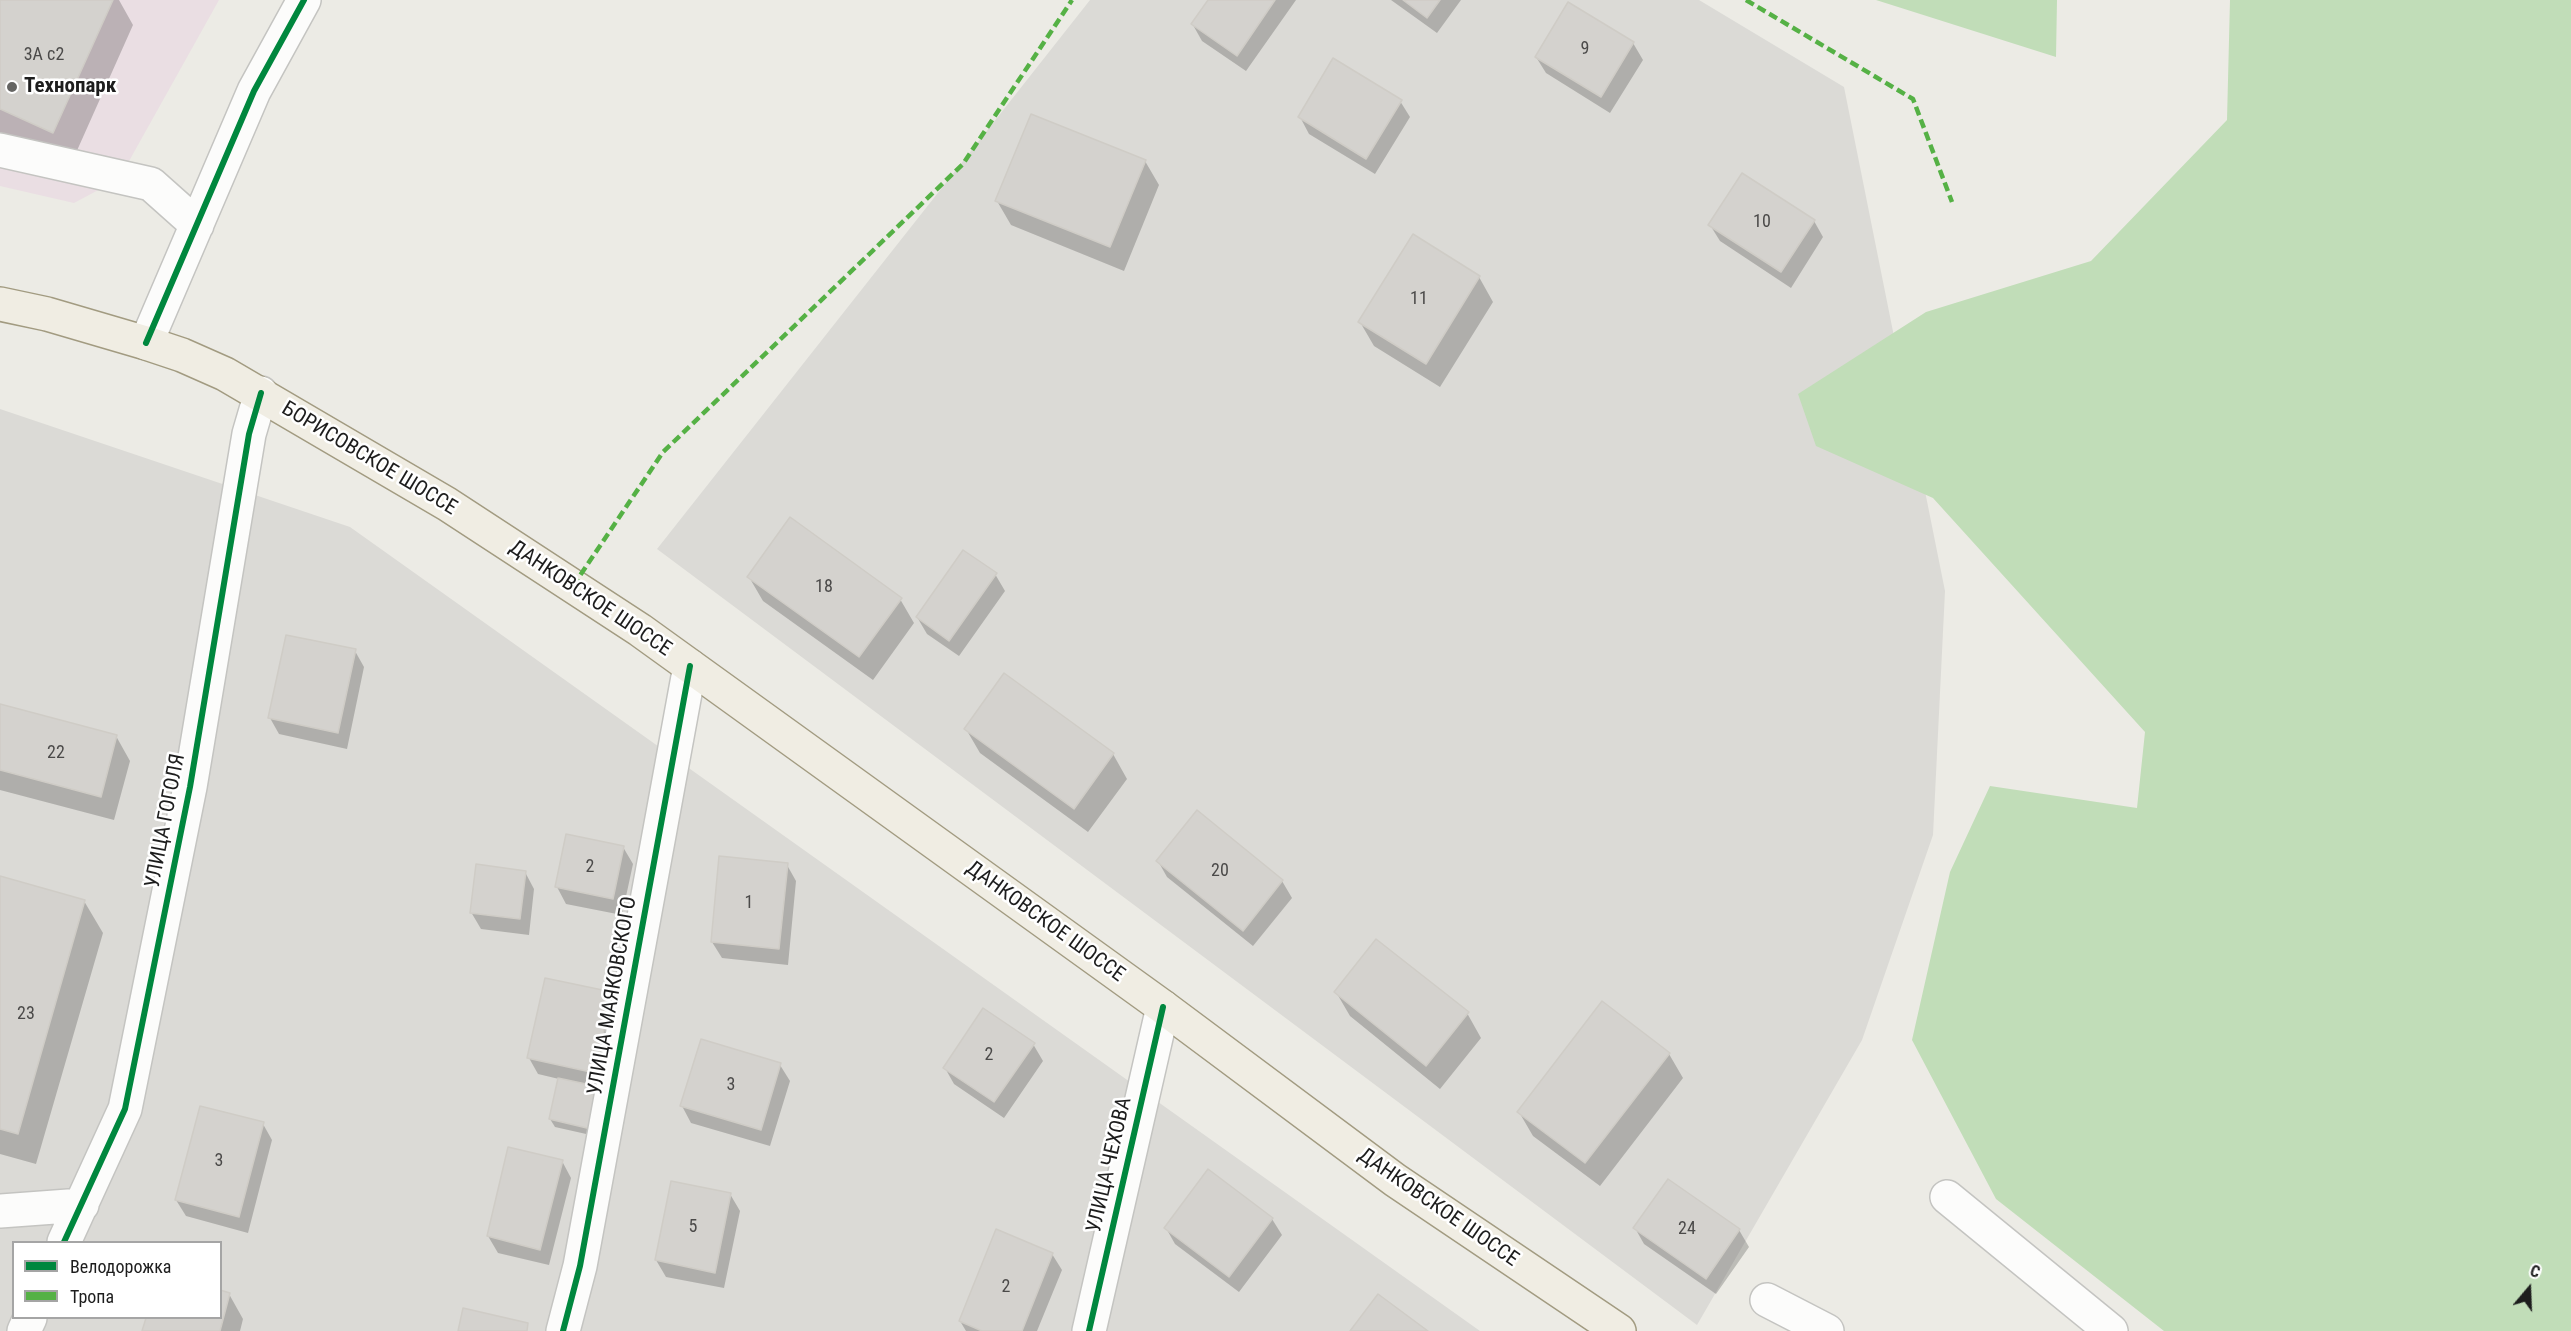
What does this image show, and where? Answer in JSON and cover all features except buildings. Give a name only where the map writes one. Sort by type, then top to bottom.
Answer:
[{"type":"main road","name":"БОРИСОВСКОЕ ШОССЕ","points":[[0,304],[47,314],[182,355],[261,393],[447,504],[467,519]]},
{"type":"main road","name":"ДАНКОВСКОЕ ШОССЕ","points":[[467,519],[640,630],[1163,1007],[1395,1180],[1620,1331]]},
{"type":"street","points":[[146,343],[254,91],[304,0]]},
{"type":"street","points":[[0,150],[150,184],[196,225]]},
{"type":"street","name":"УЛИЦА ГОГОЛЯ","points":[[64,1241],[125,1109],[190,787],[249,434],[261,393]]},
{"type":"street","name":"УЛИЦА МАЯКОВСКОГО","points":[[563,1331],[582,1254],[690,666]]},
{"type":"street","name":"УЛИЦА ЧЕХОВА","points":[[1089,1331],[1163,1007]]},
{"type":"street","points":[[1947,1197],[2111,1331]]},
{"type":"street","points":[[0,1211],[82,1204]]},
{"type":"street","points":[[1767,1300],[1827,1331]]},
{"type":"shaded area","points":[[0,0],[219,0],[119,179],[74,203],[0,186]]},
{"type":"shaded area","points":[[1090,0],[1699,0],[1844,87],[1945,591],[1933,835],[1862,1040],[1697,1325],[657,549]]},
{"type":"shaded area","points":[[0,409],[350,527],[1480,1331],[0,1331]]},
{"type":"green space","points":[[1876,0],[2057,0],[2056,57]]},
{"type":"green space","points":[[2230,0],[2571,0],[2571,1331],[2164,1331],[1996,1199],[1912,1040],[1950,872],[1990,786],[2137,808],[2145,732],[1933,498],[1816,446],[1798,394],[1926,312],[2091,261],[2227,120]]},
{"type":"marked path","points":[[573,586],[663,452],[963,164],[1072,0]]},
{"type":"marked path","points":[[1746,0],[1913,99],[1952,202]]},
{"type":"cycle path","points":[[146,343],[254,91],[304,0]]},
{"type":"cycle path","points":[[64,1241],[125,1109],[190,787],[249,434],[261,393]]},
{"type":"cycle path","points":[[563,1331],[580,1266],[690,666]]},
{"type":"cycle path","points":[[1089,1331],[1163,1007]]},
{"type":"place","name":"Технопарк","points":[[12,87]]}]
